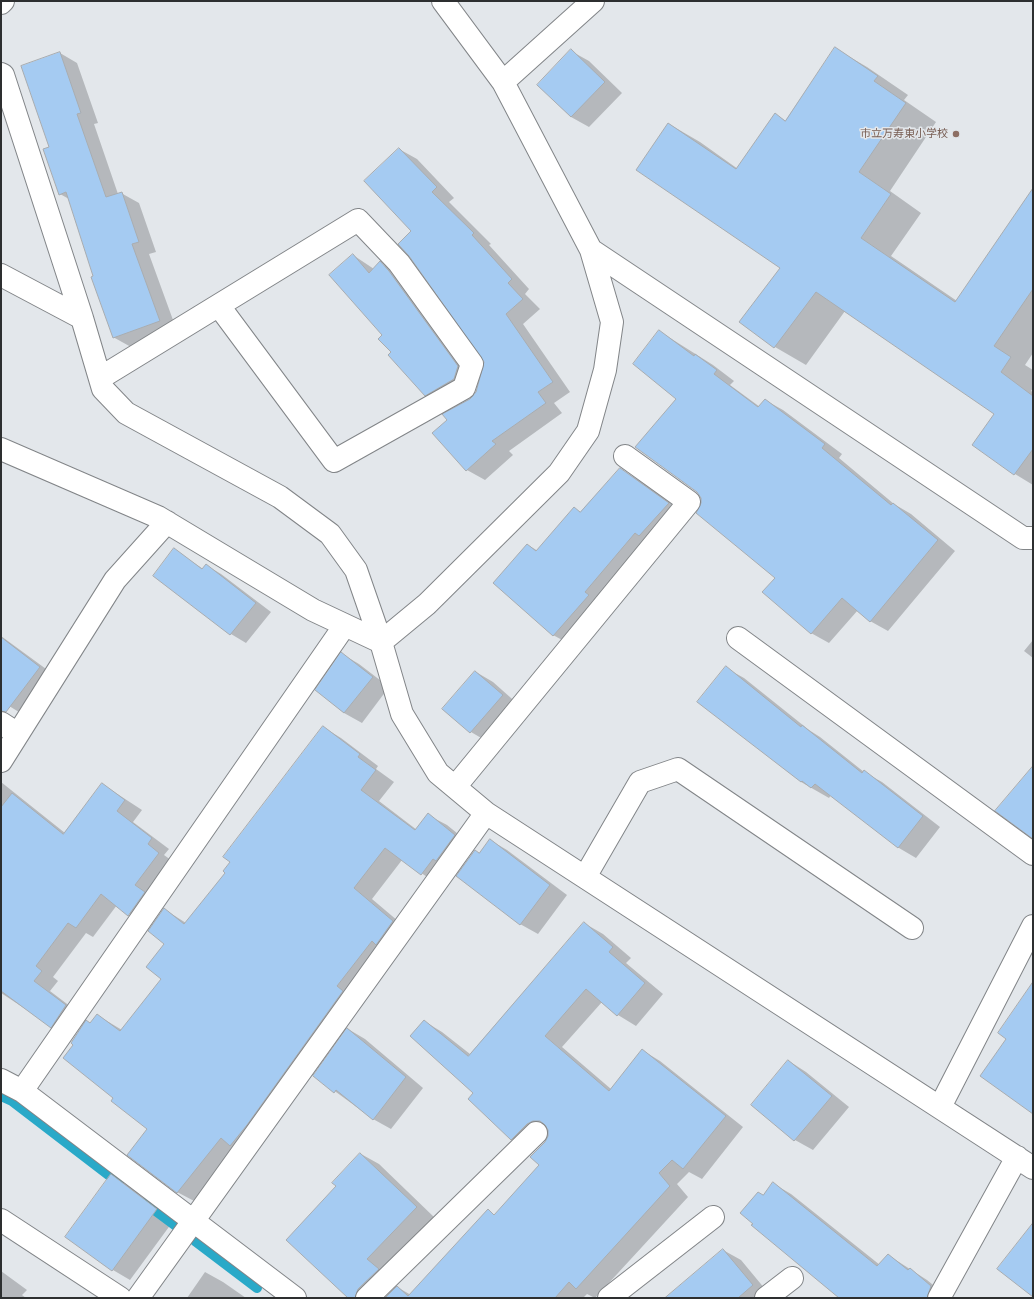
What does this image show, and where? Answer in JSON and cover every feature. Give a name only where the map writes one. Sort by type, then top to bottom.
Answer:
[{"type":"street","points":[[381,642],[428,604],[559,473],[588,431],[605,370],[612,322],[591,250],[503,82],[443,1]]},
{"type":"street","points":[[503,82],[593,1]]},
{"type":"street","points":[[1,74],[3,75],[82,318],[103,389],[126,413],[280,497],[330,534],[356,570],[381,642],[402,714],[438,773],[486,813],[1025,1162],[939,1298]]},
{"type":"street","points":[[100,378],[358,220],[399,263],[472,364],[464,388],[334,461],[219,306]]},
{"type":"street","points":[[591,250],[1024,538],[1033,538]]},
{"type":"street","points":[[1,276],[82,318]]},
{"type":"street","points":[[1,449],[158,517],[313,610],[381,642]]},
{"type":"street","points":[[455,787],[689,502],[625,456]]},
{"type":"street","points":[[1,760],[10,729],[115,580],[167,522]]},
{"type":"street","points":[[22,1090],[345,625]]},
{"type":"street","points":[[738,638],[1033,854]]},
{"type":"street","points":[[585,877],[640,782],[678,769],[912,928]]},
{"type":"street","points":[[138,1298],[486,813]]},
{"type":"street","points":[[940,1107],[1033,926]]},
{"type":"street","points":[[1,1080],[22,1090],[295,1298]]},
{"type":"street","points":[[367,1298],[536,1133]]},
{"type":"street","points":[[610,1298],[713,1217]]},
{"type":"street","points":[[1,1220],[120,1298]]},
{"type":"street","points":[[766,1298],[792,1278]]},
{"type":"building","points":[[835,47],[878,76],[874,81],[906,103],[859,172],[891,194],[861,238],[955,302],[1033,188],[1033,289],[994,346],[1011,357],[1001,372],[1033,396],[1033,449],[1014,475],[972,445],[994,414],[816,292],[774,348],[739,322],[780,268],[636,170],[668,123],[736,169],[775,113],[785,121]]},
{"type":"building","points":[[571,49],[605,82],[571,117],[537,85]]},
{"type":"building","points":[[60,52],[81,113],[77,114],[106,197],[122,192],[139,242],[132,244],[160,321],[113,338],[91,277],[93,276],[66,192],[59,195],[43,149],[49,147],[21,66]]},
{"type":"building","points":[[399,148],[437,187],[432,192],[474,233],[472,235],[512,279],[508,283],[523,299],[506,314],[553,382],[538,392],[546,403],[492,441],[496,444],[466,471],[432,433],[447,420],[442,414],[470,399],[476,392],[484,362],[409,256],[398,244],[411,231],[364,181]]},
{"type":"building","points":[[353,254],[369,273],[380,261],[389,271],[458,366],[454,379],[425,396],[388,355],[391,352],[378,339],[382,335],[329,275]]},
{"type":"building","points":[[659,330],[694,356],[695,354],[717,370],[714,374],[758,407],[765,399],[825,444],[822,448],[891,505],[893,503],[938,540],[870,622],[842,598],[811,634],[762,592],[775,578],[696,513],[701,503],[701,498],[697,492],[635,447],[676,399],[633,364]]},
{"type":"building","points":[[620,468],[669,503],[639,536],[635,533],[585,592],[589,595],[553,636],[493,583],[527,544],[536,551],[574,507],[580,512]]},
{"type":"building","points":[[174,548],[202,569],[206,564],[256,603],[230,635],[153,576]]},
{"type":"building","points":[[1,637],[40,667],[6,712],[1,711]]},
{"type":"building","points":[[341,652],[373,677],[344,713],[315,690]]},
{"type":"building","points":[[726,666],[801,727],[802,725],[862,773],[864,770],[923,816],[898,848],[815,784],[811,788],[802,781],[801,782],[697,702]]},
{"type":"building","points":[[475,671],[503,695],[470,733],[442,709]]},
{"type":"building","points":[[323,726],[360,754],[358,757],[376,770],[361,790],[415,830],[428,813],[455,835],[436,861],[433,859],[421,875],[385,848],[354,888],[393,921],[376,945],[372,941],[337,986],[343,991],[247,1125],[230,1146],[221,1138],[177,1193],[127,1155],[147,1129],[111,1101],[113,1098],[63,1058],[73,1045],[71,1043],[86,1020],[90,1023],[97,1014],[120,1031],[161,979],[146,967],[164,944],[148,931],[164,908],[184,924],[225,873],[223,871],[230,862],[223,857]]},
{"type":"building","points":[[1033,766],[1033,839],[995,811]]},
{"type":"building","points":[[102,783],[125,800],[117,811],[152,838],[148,844],[159,853],[135,885],[145,892],[128,916],[101,894],[76,928],[68,923],[36,966],[42,971],[34,981],[66,1005],[51,1028],[1,991],[1,807],[12,793],[63,834]]},
{"type":"building","points":[[490,839],[550,885],[520,925],[456,876],[475,850],[479,853]]},
{"type":"building","points":[[584,922],[613,947],[609,952],[645,983],[617,1016],[586,989],[545,1036],[609,1091],[642,1049],[726,1116],[683,1169],[672,1160],[659,1173],[670,1186],[576,1289],[569,1282],[555,1298],[385,1298],[397,1286],[408,1296],[488,1209],[494,1215],[539,1165],[530,1157],[545,1142],[548,1136],[548,1130],[545,1125],[540,1121],[533,1121],[527,1124],[511,1140],[468,1099],[473,1093],[410,1036],[424,1020],[468,1056]]},
{"type":"building","points":[[1033,982],[1033,1114],[980,1076],[1006,1039],[998,1033]]},
{"type":"building","points":[[347,1028],[406,1077],[373,1120],[336,1090],[334,1093],[313,1076]]},
{"type":"building","points":[[788,1060],[832,1096],[794,1141],[751,1105]]},
{"type":"building","points":[[360,1153],[417,1207],[367,1259],[379,1269],[358,1289],[355,1298],[348,1298],[286,1240],[336,1186],[332,1183]]},
{"type":"building","points":[[111,1174],[157,1209],[112,1271],[65,1237]]},
{"type":"building","points":[[773,1182],[877,1266],[888,1254],[908,1270],[910,1268],[931,1286],[927,1298],[839,1298],[751,1225],[753,1224],[740,1213],[758,1192],[763,1195]]},
{"type":"building","points":[[1033,1223],[1033,1297],[997,1269]]},
{"type":"building","points":[[723,1249],[753,1285],[738,1298],[665,1298]]},
{"type":"waterway","points":[[1,1096],[12,1101],[119,1183]]},
{"type":"waterway","points":[[145,1203],[180,1229]]},
{"type":"waterway","points":[[195,1241],[257,1288]]},
{"type":"place","name":"市立万寿東小学校","points":[[956,134]]}]
